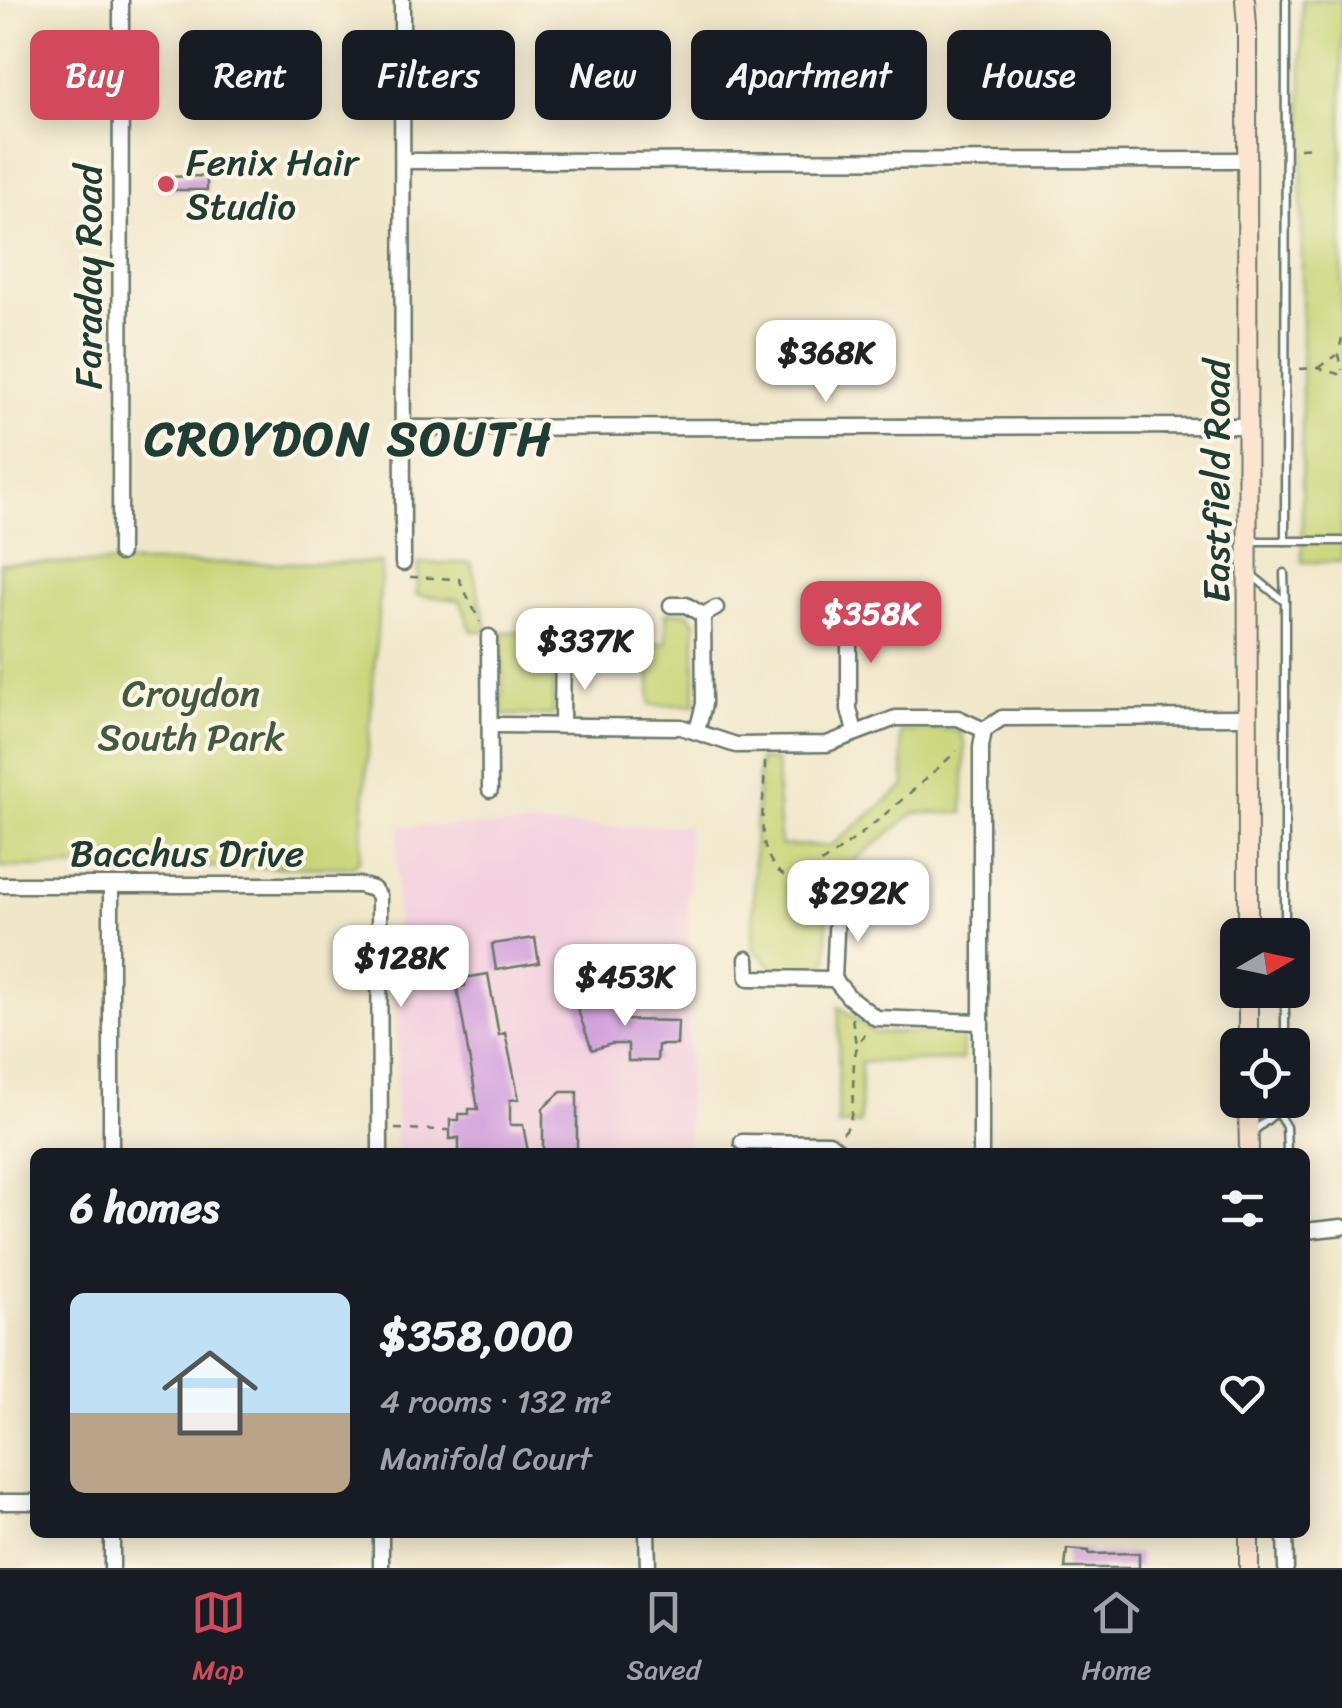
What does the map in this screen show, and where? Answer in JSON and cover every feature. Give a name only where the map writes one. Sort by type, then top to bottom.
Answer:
[{"type":"main road","name":"Eastfield Road","points":[[1244,0],[1248,26],[1248,918]]},
{"type":"main road","name":"Eastfield Road","points":[[1248,26],[1252,0]]},
{"type":"main road","points":[[1248,1118],[1248,1144]]},
{"type":"main road","points":[[1249,1538],[1249,1568]]},
{"type":"street","name":"Faraday Road","points":[[120,553],[122,0]]},
{"type":"street","points":[[402,0],[403,570]]},
{"type":"street","points":[[402,161],[1248,160]]},
{"type":"street","points":[[404,428],[1248,426]]},
{"type":"street","points":[[670,605],[710,611],[704,704],[697,731]]},
{"type":"street","points":[[849,606],[849,709],[855,732]]},
{"type":"street","points":[[488,637],[490,790]]},
{"type":"street","points":[[562,725],[563,640],[577,640]]},
{"type":"street","points":[[981,1148],[984,730],[1002,718],[1248,717]]},
{"type":"street","points":[[492,725],[636,725],[697,731],[723,742],[764,744],[826,744],[896,718],[958,718],[984,730]]},
{"type":"street","name":"Bacchus Drive","points":[[0,885],[359,886],[373,890],[379,896],[380,1148]]},
{"type":"street","points":[[110,887],[111,1148]]},
{"type":"street","points":[[839,908],[834,979],[848,997],[876,1018],[980,1022]]},
{"type":"street","points":[[748,959],[748,978],[834,979]]},
{"type":"street","points":[[742,1142],[834,1148]]},
{"type":"street","points":[[1310,1222],[1342,1225]]},
{"type":"street","points":[[1310,1230],[1342,1225]]},
{"type":"street","points":[[0,1502],[30,1502]]},
{"type":"street","points":[[112,1538],[112,1568]]},
{"type":"street","points":[[381,1538],[381,1568]]},
{"type":"street","points":[[647,1538],[648,1568]]},
{"type":"street","points":[[1286,1538],[1286,1568]]},
{"type":"lane","points":[[1284,541],[1286,0]]},
{"type":"lane","points":[[1248,542],[1342,540]]},
{"type":"lane","points":[[1248,572],[1284,602]]},
{"type":"lane","points":[[1284,572],[1285,918]]},
{"type":"lane","points":[[110,870],[110,887]]},
{"type":"lane","points":[[1248,1144],[1272,1118]]},
{"type":"lane","points":[[1281,1118],[1286,1127],[1287,1148]]},
{"type":"path","points":[[1300,148],[1316,147]]},
{"type":"path","points":[[1300,369],[1342,373],[1338,354],[1342,338]]},
{"type":"path","points":[[1317,368],[1338,354]]},
{"type":"path","points":[[403,570],[460,580],[488,637]]},
{"type":"path","points":[[764,744],[764,844],[784,876],[792,878],[832,859],[957,750]]},
{"type":"path","points":[[804,873],[826,890],[839,908]]},
{"type":"path","points":[[834,1148],[849,1128],[856,1046],[848,997]]},
{"type":"path","points":[[856,1046],[876,1018]]},
{"type":"path","points":[[395,1128],[448,1130]]},
{"type":"shaded area","points":[[400,826],[688,826],[688,1148],[396,1148]]},
{"type":"green space","points":[[1302,0],[1342,0],[1342,562],[1302,562]]},
{"type":"green space","name":"Croydon South Park","points":[[0,563],[382,563],[360,860],[352,867],[0,867]]},
{"type":"green space","points":[[419,563],[471,563],[488,631],[472,631],[460,600],[416,595]]},
{"type":"green space","points":[[687,612],[695,623],[695,705],[650,705],[650,644],[667,643],[666,613]]},
{"type":"green space","points":[[502,632],[554,632],[553,715],[502,715]]},
{"type":"green space","points":[[950,729],[961,733],[965,744],[963,813],[914,813],[853,862],[845,901],[826,902],[828,959],[823,966],[800,971],[774,968],[753,949],[759,760],[776,761],[780,845],[831,846],[905,786],[900,732]]},
{"type":"green space","points":[[839,1006],[874,1033],[963,1033],[962,1060],[861,1062],[860,1124],[838,1125]]},
{"type":"building","points":[[207,176],[207,190],[158,190],[158,177]]},
{"type":"building","points":[[535,938],[539,963],[496,970],[492,944]]},
{"type":"building","points":[[488,974],[499,1035],[505,1033],[519,1099],[510,1100],[510,1125],[523,1125],[527,1148],[459,1148],[459,1138],[450,1139],[450,1120],[459,1120],[459,1114],[469,1114],[469,1109],[478,1109],[457,987],[465,986],[464,978]]},
{"type":"building","points":[[614,991],[625,1020],[678,1021],[677,1045],[658,1045],[657,1061],[628,1061],[628,1044],[592,1050],[576,1005]]},
{"type":"building","points":[[561,1092],[577,1092],[577,1148],[543,1148],[543,1108]]},
{"type":"building","points":[[1067,1549],[1089,1554],[1139,1553],[1139,1568],[1065,1568]]},
{"type":"place","name":"Fenix Hair Studio","points":[[166,184]]},
{"type":"district","name":"CROYDON SOUTH","points":[[349,438]]}]
